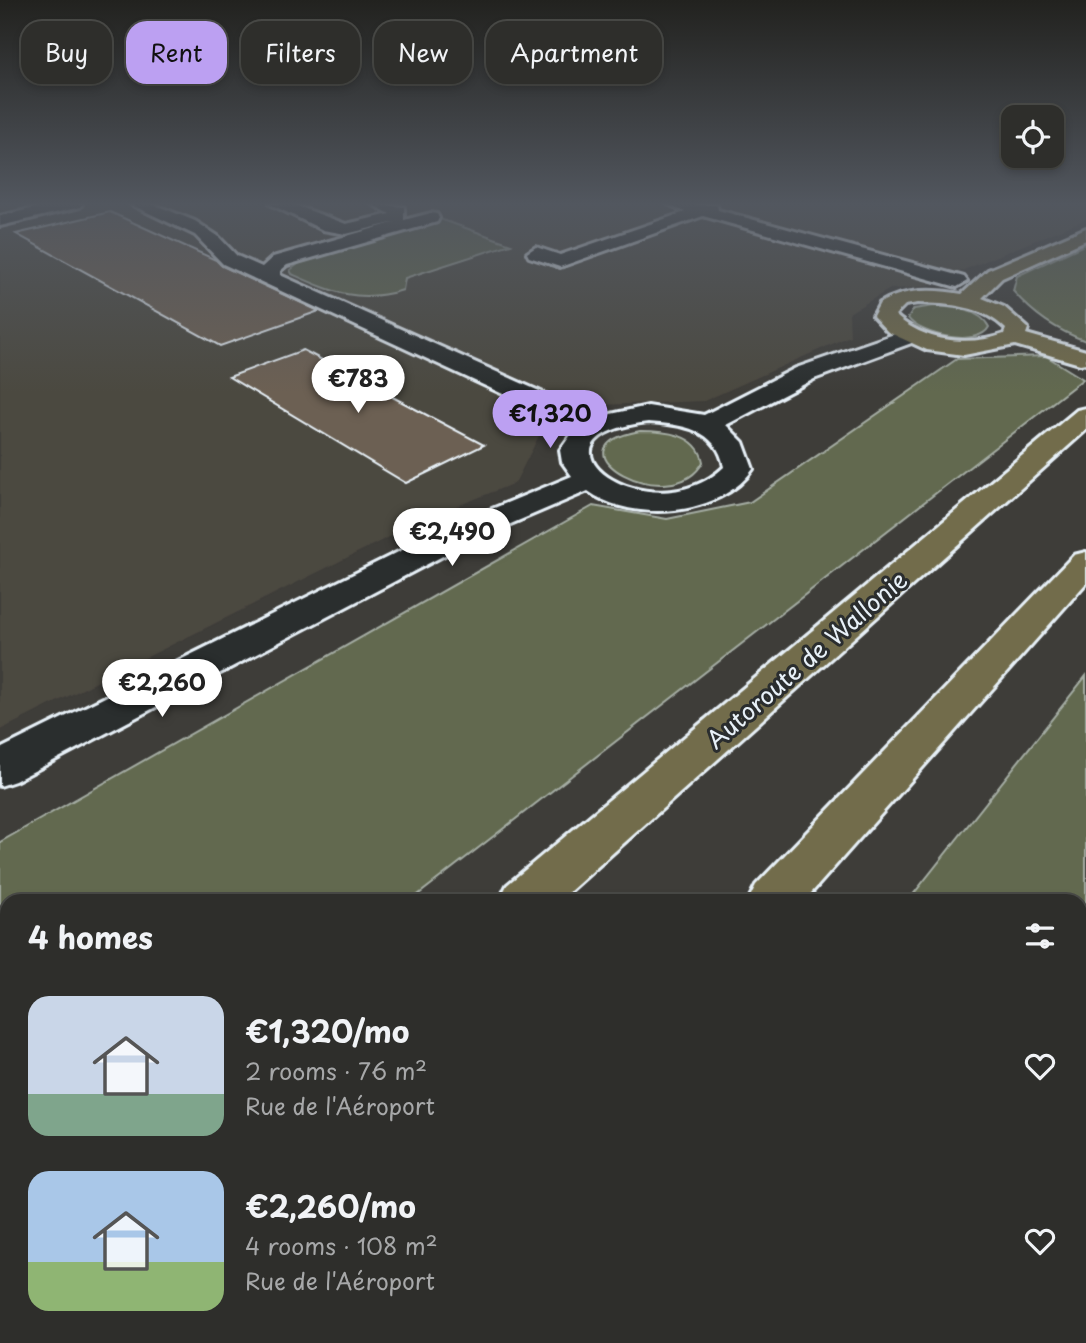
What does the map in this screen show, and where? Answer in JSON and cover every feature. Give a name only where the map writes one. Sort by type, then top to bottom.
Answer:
[{"type":"main road","points":[[967,301],[995,274],[1011,267]]},
{"type":"main road","points":[[1014,338],[1017,328],[1008,318],[967,301],[918,297],[899,300],[887,307],[884,316],[892,326],[909,336],[944,345],[981,347],[1001,344],[1014,338],[1080,357]]},
{"type":"main road","name":"Autoroute de Wallonie","points":[[532,894],[1086,416]]},
{"type":"main road","points":[[778,894],[1086,562]]},
{"type":"street","points":[[249,267],[270,274],[594,426]]},
{"type":"street","points":[[268,267],[270,274]]},
{"type":"street","points":[[270,274],[276,267]]},
{"type":"street","points":[[905,267],[957,281]]},
{"type":"street","points":[[707,425],[741,403],[845,356],[909,336]]},
{"type":"street","points":[[628,415],[668,415],[707,425],[727,438],[738,453],[739,469],[728,484],[706,495],[677,500],[644,499],[614,492],[590,479],[578,465],[575,451],[580,437],[594,426],[628,415]]},
{"type":"street","points":[[0,769],[464,532],[590,479]]},
{"type":"shaded area","points":[[0,267],[972,267],[923,287],[890,289],[849,313],[850,336],[704,401],[600,405],[542,430],[515,483],[425,519],[0,730]]},
{"type":"green space","points":[[295,267],[440,267],[405,278],[403,290],[372,296],[333,291],[292,274],[290,270]]},
{"type":"green space","points":[[1037,267],[1086,267],[1086,341],[1046,321],[1029,307],[1013,291],[1017,276]]},
{"type":"green space","points":[[934,306],[957,308],[972,313],[979,316],[989,327],[973,337],[948,337],[924,330],[908,318],[914,309]]},
{"type":"green space","points":[[1046,356],[1083,379],[419,894],[0,894],[0,842],[593,506],[667,519],[750,502],[957,359]]},
{"type":"green space","points":[[640,431],[669,433],[687,439],[700,452],[703,462],[688,478],[667,484],[644,482],[624,475],[609,464],[604,451],[613,440]]},
{"type":"green space","points":[[1086,676],[1086,894],[914,894]]},
{"type":"building","points":[[76,267],[223,267],[319,311],[220,346]]},
{"type":"building","points":[[303,350],[484,445],[406,483],[229,377]]}]
